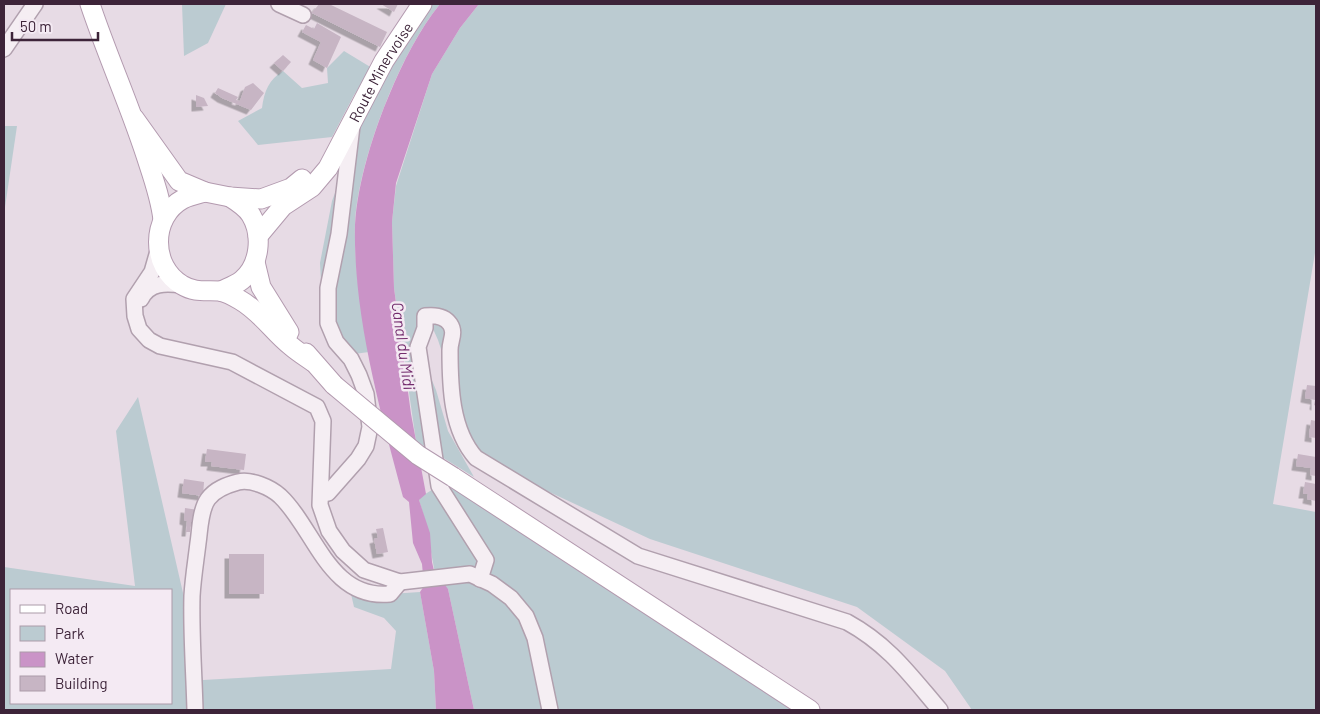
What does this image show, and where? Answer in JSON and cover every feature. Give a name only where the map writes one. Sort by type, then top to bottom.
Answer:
[{"type":"main road","points":[[90,4],[106,52],[134,118],[161,205],[163,220]]},
{"type":"main road","name":"Route Minervoise","points":[[258,236],[283,206],[312,187],[323,175],[384,61],[422,4]]},
{"type":"main road","points":[[134,118],[179,181],[205,192],[230,197],[261,199],[291,188],[314,170],[342,142]]},
{"type":"main road","points":[[205,192],[182,199],[168,212],[163,220],[158,239],[158,251],[166,270],[182,285],[198,292],[221,291],[242,280],[255,262],[258,251],[258,236],[251,216],[244,206],[230,197]]},
{"type":"main road","points":[[255,262],[261,287],[281,322],[313,362],[334,385],[418,455],[810,710]]},
{"type":"main road","points":[[221,291],[255,310],[291,346],[313,362]]},
{"type":"street","points":[[4,49],[35,4]]},
{"type":"street","points":[[279,4],[303,15]]},
{"type":"street","points":[[320,494],[328,492],[358,459],[366,446],[370,428],[366,394],[359,375],[351,359],[336,342],[328,323],[328,288],[339,234],[353,120]]},
{"type":"street","points":[[158,251],[152,272],[134,299],[135,316],[139,329],[149,340],[160,346],[232,362],[316,407],[323,421],[320,505],[329,531],[343,551],[364,570],[406,582],[470,574],[492,584],[511,598],[526,616],[535,638],[550,710]]},
{"type":"street","points":[[135,316],[142,296],[150,288],[167,284],[182,285]]},
{"type":"street","points":[[480,578],[486,560],[439,486],[418,347],[425,328],[425,316],[439,315],[450,323],[453,334],[450,347],[454,409],[462,437],[468,449],[476,458],[638,556],[847,622],[863,630],[890,652],[940,710]]},
{"type":"street","points":[[195,710],[192,595],[200,523],[208,499],[223,486],[241,482],[263,485],[279,495],[293,510],[328,565],[353,584],[375,596],[390,594],[406,582]]},
{"type":"green space","points":[[182,4],[226,4],[208,43],[184,56]]},
{"type":"green space","points":[[422,4],[440,4],[410,50],[396,78],[373,139],[358,198],[355,224],[357,272],[369,352],[354,354],[323,319],[320,263],[332,201],[354,143],[353,120]]},
{"type":"green space","points":[[479,4],[1316,4],[1316,247],[1273,504],[1316,512],[1316,710],[972,710],[945,671],[857,607],[650,539],[502,470],[474,449],[438,340],[425,311],[418,347],[436,390],[448,431],[474,477],[416,441],[394,288],[392,222],[396,186],[432,74],[460,28]]},
{"type":"green space","points":[[344,51],[372,68],[354,95],[332,137],[258,145],[238,121],[262,108],[266,91],[274,78],[283,71],[302,88],[328,83],[327,68]]},
{"type":"green space","points":[[4,126],[17,126],[4,214]]},
{"type":"green space","points":[[138,397],[203,680],[391,669],[396,631],[384,618],[354,607],[351,594],[359,587],[390,594],[420,592],[434,671],[436,710],[4,710],[4,567],[135,586],[116,431]]},
{"type":"green space","points":[[453,477],[777,688],[790,710],[474,710],[448,589],[437,584],[425,520],[419,500],[422,496]]},
{"type":"water","points":[[440,4],[479,4],[460,28],[432,74],[396,183],[392,222],[394,288],[411,414],[426,494],[419,500],[430,533],[432,562],[437,584],[445,585],[448,589],[474,710],[436,710],[434,671],[420,592],[424,586],[422,564],[413,543],[409,502],[403,497],[377,396],[363,328],[356,259],[356,209],[372,140],[406,58],[418,35]]},
{"type":"building","points":[[319,4],[329,4],[387,32],[380,47],[312,13]]},
{"type":"building","points":[[381,4],[398,4],[394,12]]},
{"type":"building","points":[[317,23],[341,37],[327,68],[313,60],[321,42],[302,32],[306,25],[314,29]]},
{"type":"building","points":[[283,55],[291,62],[283,71],[274,63]]},
{"type":"building","points":[[253,83],[264,93],[251,110],[222,98],[215,93],[218,88],[238,97],[236,100],[240,101],[245,87]]},
{"type":"building","points":[[196,95],[204,98],[208,106],[196,107]]},
{"type":"building","points":[[1307,385],[1316,386],[1316,406],[1314,405],[1315,400],[1305,398]]},
{"type":"building","points":[[1311,420],[1316,421],[1316,438],[1309,437]]},
{"type":"building","points":[[207,449],[246,454],[244,470],[211,466],[212,462],[205,462]]},
{"type":"building","points":[[1298,454],[1316,457],[1316,476],[1310,475],[1311,468],[1296,466]]},
{"type":"building","points":[[184,479],[204,482],[203,496],[182,493]]},
{"type":"building","points":[[1305,482],[1316,484],[1316,501],[1307,499],[1308,494],[1303,494]]},
{"type":"building","points":[[185,508],[198,510],[197,522],[191,522],[190,532],[186,532]]},
{"type":"building","points":[[383,528],[388,552],[377,554],[374,539],[378,538],[376,529]]},
{"type":"building","points":[[229,554],[264,554],[264,594],[229,594]]},
{"type":"water label","name":"Canal du Midi","points":[[404,346]]}]
